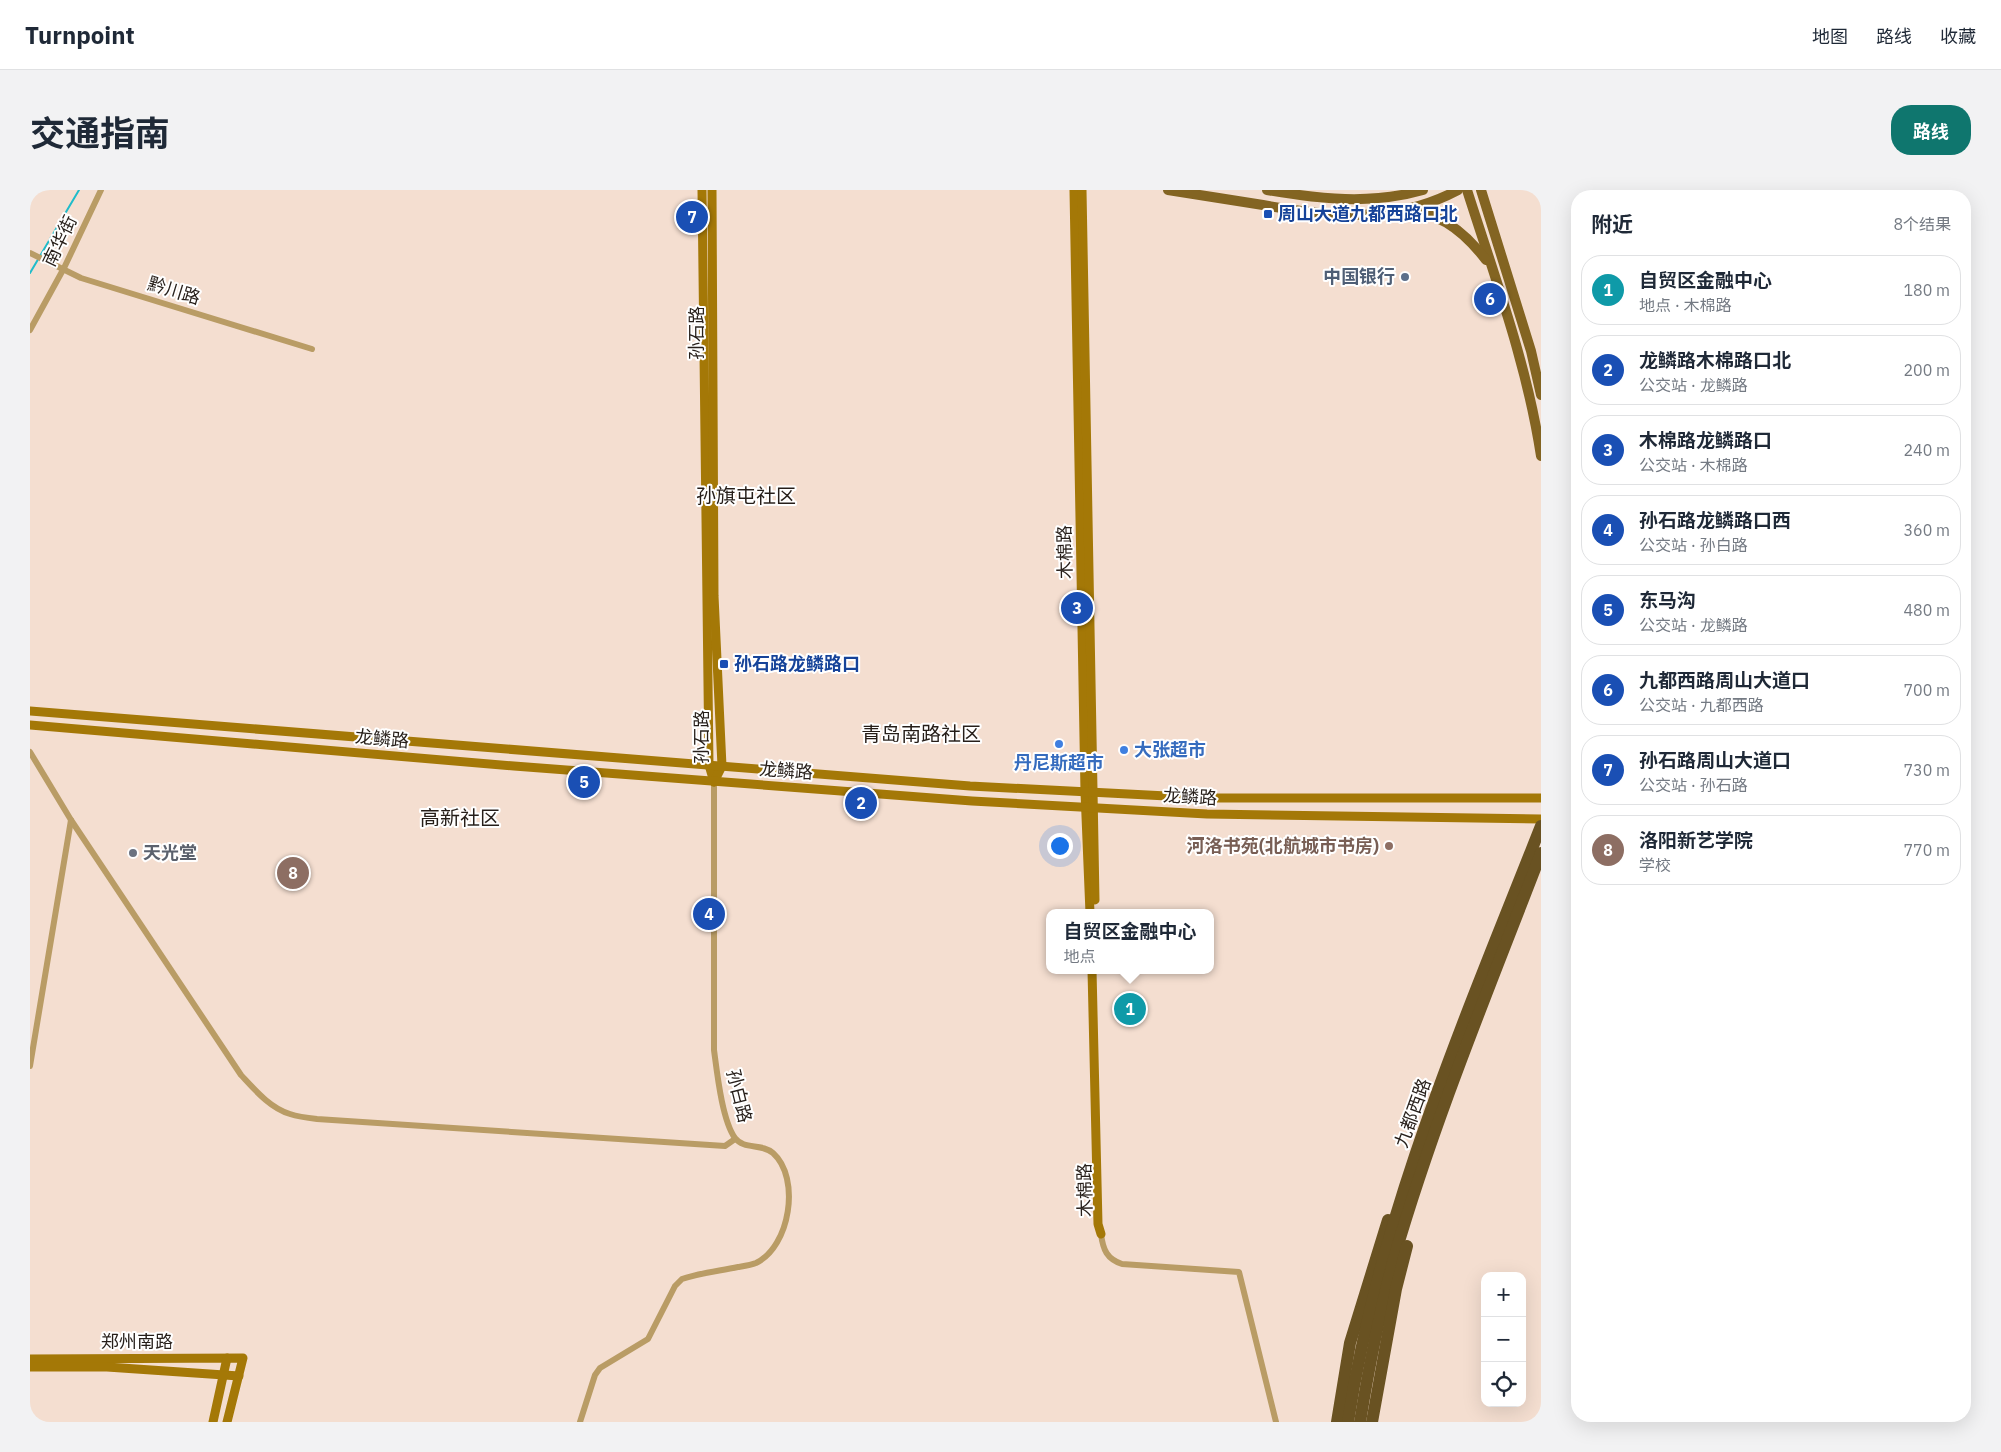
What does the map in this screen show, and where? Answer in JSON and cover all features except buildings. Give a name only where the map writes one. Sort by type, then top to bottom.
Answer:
[{"type":"highway","name":"九都西路","points":[[1374,1349],[1379,1277],[1407,1180],[1466,1016],[1541,826]]},
{"type":"highway","name":"九都西路","points":[[1348,1422],[1396,1289],[1426,1180],[1428,1154],[1541,853]]},
{"type":"highway","points":[[1337,1422],[1350,1343],[1386,1224],[1407,1180]]},
{"type":"highway","points":[[1360,1422],[1374,1349]]},
{"type":"highway","points":[[1372,1422],[1374,1349]]},
{"type":"main road","name":"孙石路","points":[[702,190],[709,765],[714,782]]},
{"type":"main road","name":"孙石路","points":[[712,190],[714,596],[722,766],[714,782]]},
{"type":"main road","name":"木棉路","points":[[1074,190],[1090,792]]},
{"type":"main road","name":"木棉路","points":[[1082,190],[1090,909]]},
{"type":"main road","points":[[1168,190],[1316,214],[1356,216],[1410,212],[1434,216],[1459,229],[1476,246],[1491,266]]},
{"type":"main road","points":[[1267,190],[1317,198],[1373,199],[1423,190]]},
{"type":"main road","points":[[1373,199],[1398,190]]},
{"type":"main road","points":[[1383,214],[1433,202],[1458,190]]},
{"type":"main road","points":[[1467,190],[1520,354],[1533,407],[1541,456]]},
{"type":"main road","points":[[1482,190],[1530,351],[1541,396]]},
{"type":"main road","name":"龙鳞路","points":[[30,711],[951,784],[1206,798],[1541,798]]},
{"type":"main road","name":"龙鳞路","points":[[30,725],[972,802],[1207,814],[1541,819]]},
{"type":"main road","name":"木棉路","points":[[1090,808],[1096,909]]},
{"type":"main road","name":"木棉路","points":[[1092,974],[1098,1224],[1101,1234]]},
{"type":"main road","name":"木棉路","points":[[1097,974],[1101,1234]]},
{"type":"main road","points":[[213,1422],[227,1358]]},
{"type":"main road","name":"郑州南路","points":[[30,1359],[243,1358],[239,1376],[106,1367],[30,1367]]},
{"type":"main road","points":[[228,1422],[239,1376]]},
{"type":"street","name":"南华街","points":[[30,330],[64,268],[101,190]]},
{"type":"street","name":"黔川路","points":[[30,253],[81,278],[312,349]]},
{"type":"street","points":[[30,752],[72,820],[240,1075],[260,1095],[278,1109],[290,1114],[317,1119],[705,1145],[725,1146],[735,1139]]},
{"type":"street","name":"孙白路","points":[[580,1422],[595,1375],[600,1368],[648,1339],[654,1331],[675,1286],[682,1279],[755,1264],[766,1257],[775,1247],[788,1211],[789,1194],[785,1170],[780,1160],[768,1148],[741,1144],[735,1139],[718,1085],[714,1050],[714,782]]},
{"type":"street","points":[[30,1066],[72,820]]},
{"type":"street","points":[[30,1042],[47,961]]},
{"type":"street","points":[[1101,1234],[1106,1254],[1113,1261],[1122,1264],[1239,1272],[1276,1422]]},
{"type":"waterway","points":[[30,273],[79,190]]},
{"type":"place","name":"周山大道九都西路口北","points":[[1268,214]]},
{"type":"place","name":"孙石路周山大道口","points":[[692,217]]},
{"type":"place","name":"中国银行","points":[[1405,277]]},
{"type":"place","name":"九都西路周山大道口","points":[[1490,299]]},
{"type":"place","name":"木棉路龙鳞路口","points":[[1077,608]]},
{"type":"place","name":"孙石路龙鳞路口","points":[[724,664]]},
{"type":"place","name":"丹尼斯超市","points":[[1059,744]]},
{"type":"place","name":"大张超市","points":[[1124,750]]},
{"type":"place","name":"东马沟","points":[[584,782]]},
{"type":"place","name":"龙鳞路木棉路口北","points":[[861,803]]},
{"type":"place","name":"河洛书苑(北航城市书房)","points":[[1389,846]]},
{"type":"place","name":"天光堂","points":[[133,853]]},
{"type":"place","name":"洛阳新艺学院","points":[[293,873]]},
{"type":"place","name":"孙石路龙鳞路口西","points":[[709,914]]},
{"type":"place","name":"自贸区金融中心","points":[[1130,1009]]},
{"type":"district","name":"孙旗屯社区","points":[[746,496]]},
{"type":"district","name":"青岛南路社区","points":[[921,734]]},
{"type":"district","name":"高新社区","points":[[460,818]]}]
